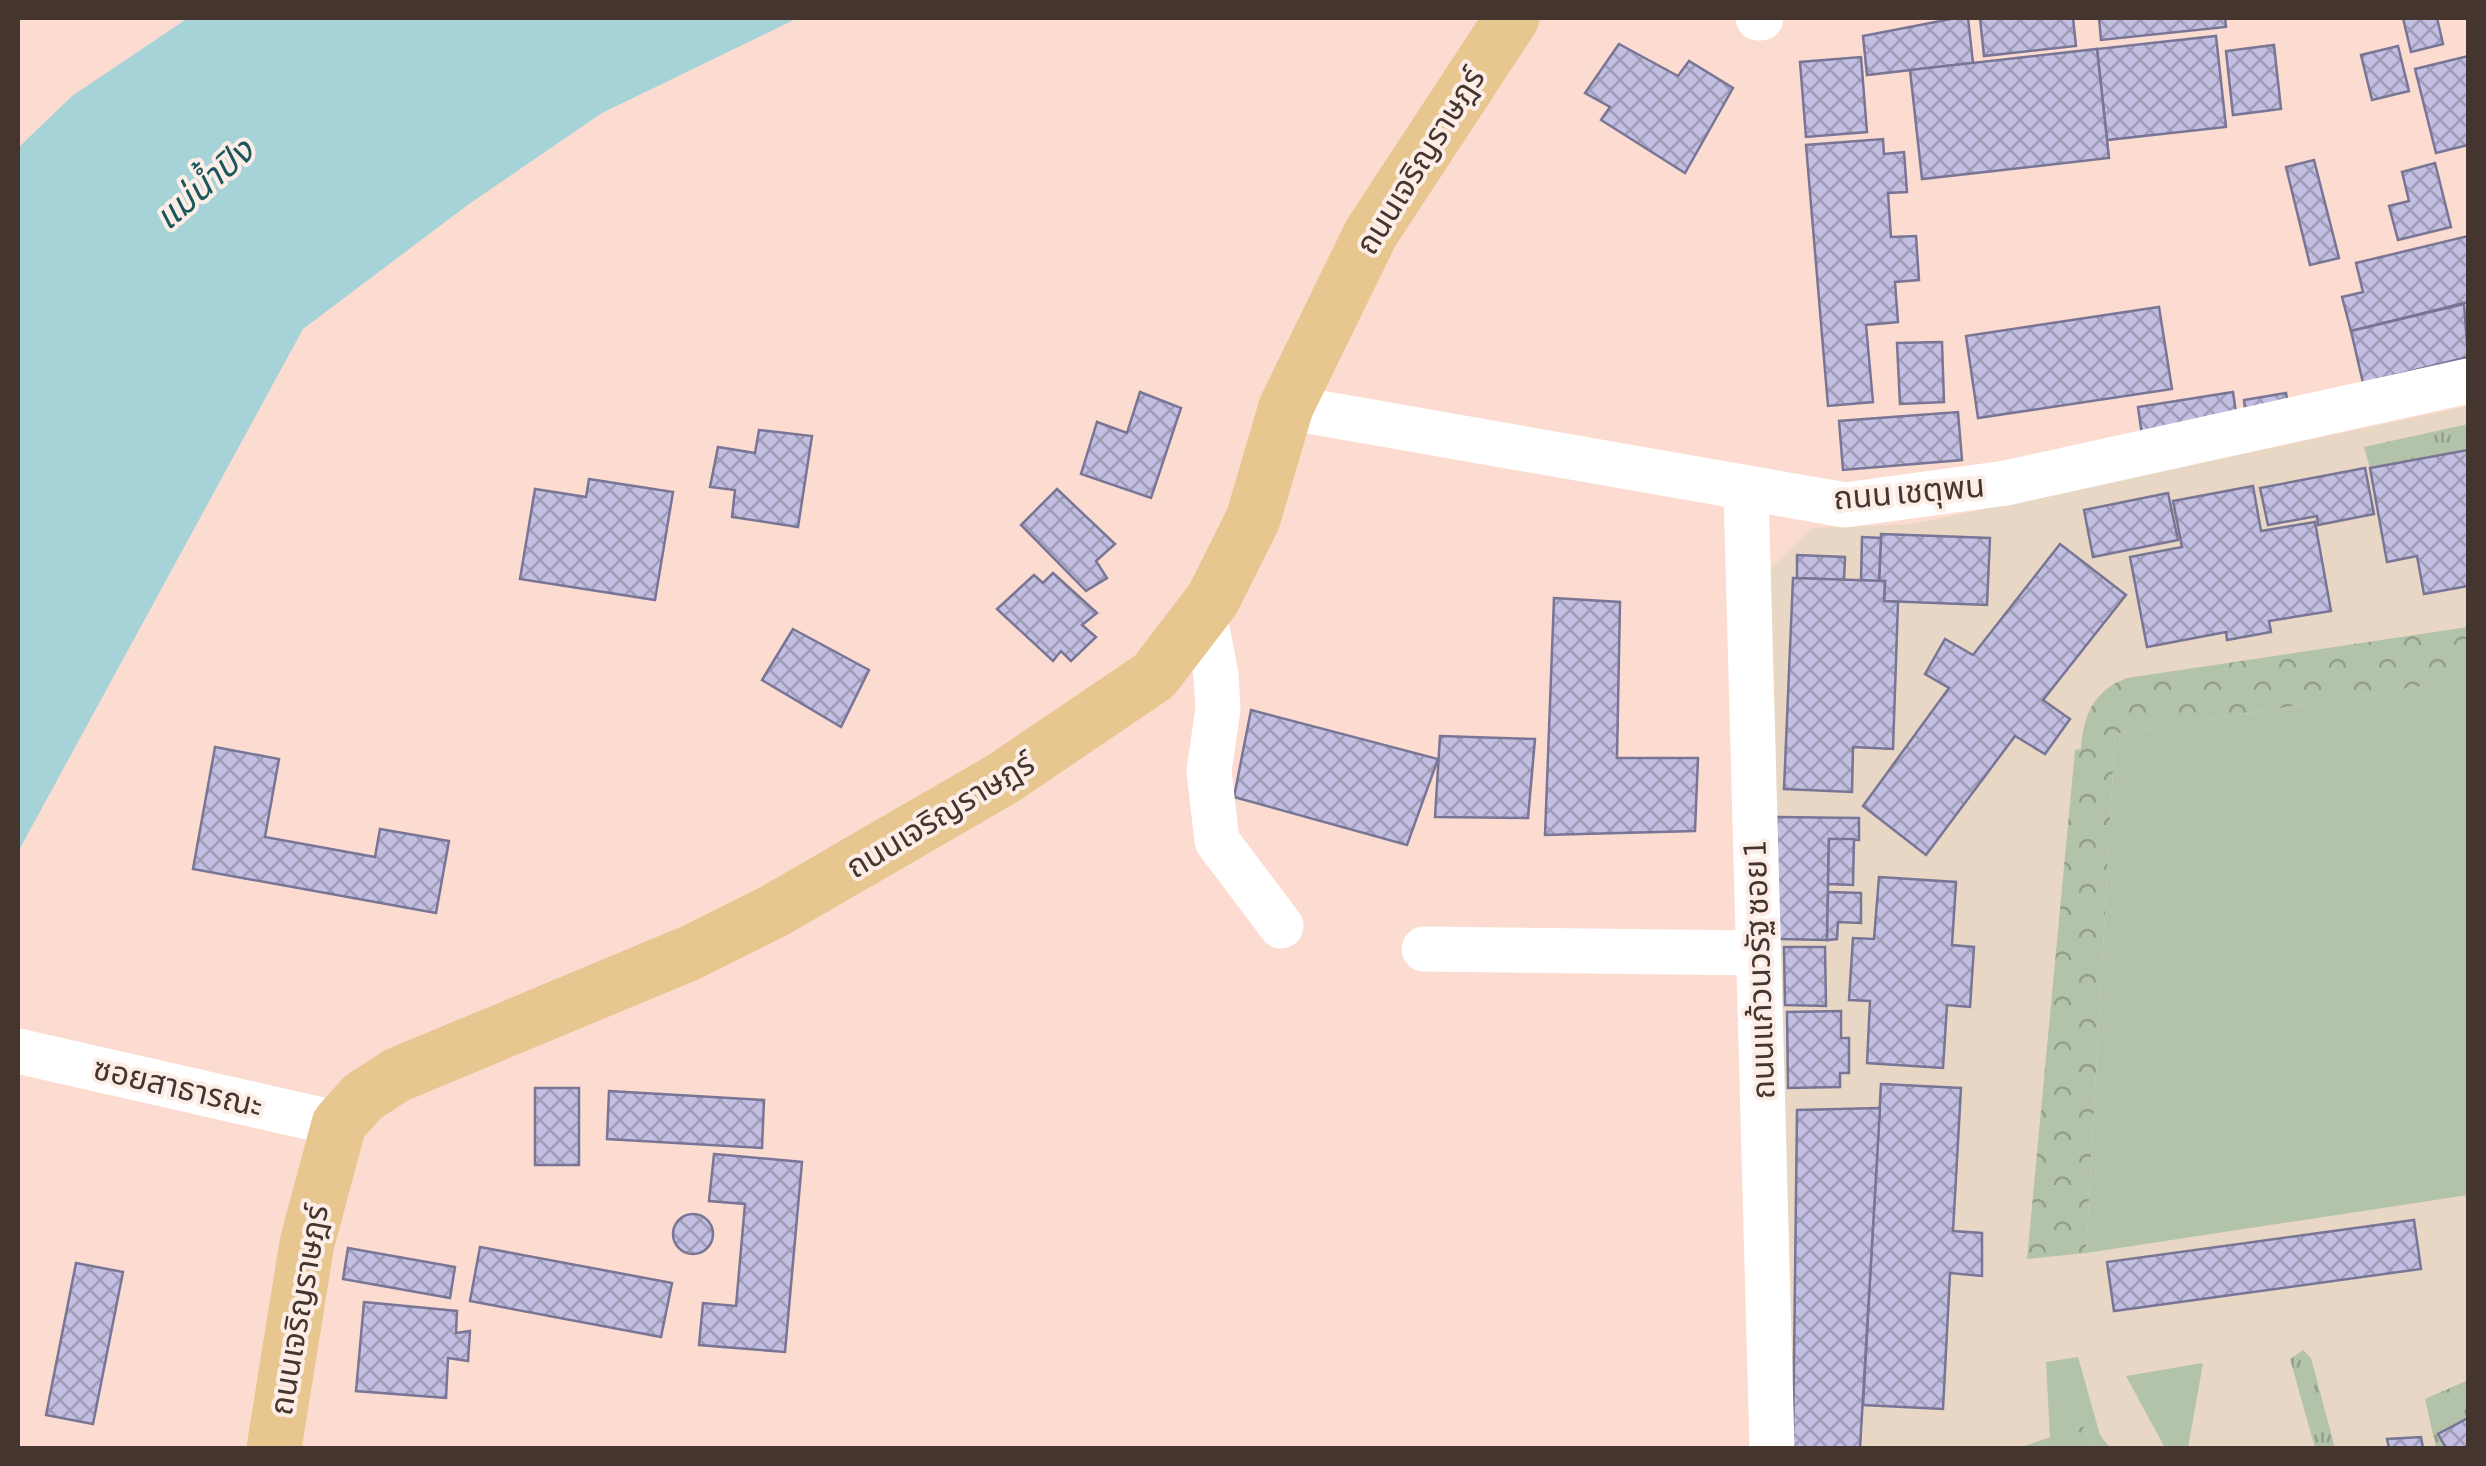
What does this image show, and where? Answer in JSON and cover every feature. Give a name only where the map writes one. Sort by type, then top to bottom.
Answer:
[{"type":"main road","name":"ถนนเจริญราษฎร์","points":[[274,1448],[307,1242],[339,1124],[363,1096],[397,1075],[690,953],[894,846],[1097,719],[1154,676],[1204,612],[1253,520],[1286,407],[1370,233],[1512,18]]},
{"type":"street","name":"ถนน เชตุพน","points":[[1286,407],[1746,491],[1845,505],[2006,483],[2468,381]]},
{"type":"street","name":"ถนนแก้วนวรัฐ ซอย 1","points":[[1746,491],[1772,1448]]},
{"type":"street","points":[[1204,612],[1218,708],[1210,771],[1216,842],[1281,926]]},
{"type":"street","points":[[1424,949],[1758,953]]},
{"type":"street","name":"ซอยสาธารณะ","points":[[18,1051],[339,1124]]},
{"type":"shaded area","points":[[2468,406],[2468,1448],[1787,1448],[1757,582],[1811,528],[1913,524]]},
{"type":"green space","points":[[2468,424],[2468,450],[2370,468],[2364,447]]},
{"type":"green space","points":[[2468,627],[2468,679],[2115,734],[2086,1253],[2027,1259],[2075,750],[2081,749],[2092,705],[2106,689],[2127,678]]},
{"type":"green space","points":[[2468,679],[2468,1195],[2086,1253],[2115,734]]},
{"type":"green space","points":[[2303,1350],[2311,1358],[2335,1448],[2315,1448],[2290,1359]]},
{"type":"green space","points":[[2078,1357],[2100,1435],[2110,1448],[2092,1448],[2084,1426],[2050,1438],[2046,1362]]},
{"type":"green space","points":[[2203,1363],[2188,1448],[2165,1448],[2126,1376]]},
{"type":"green space","points":[[2468,1380],[2468,1448],[2436,1448],[2425,1399]]},
{"type":"green space","points":[[2084,1426],[2092,1448],[2018,1448]]},
{"type":"water","name":"แม่น้ำปิง","points":[[188,18],[798,18],[602,113],[469,204],[303,329],[18,852],[18,148],[72,96]]},
{"type":"building","points":[[1968,18],[1973,63],[1867,75],[1863,36]]},
{"type":"building","points":[[1980,18],[2073,18],[2076,46],[1984,56]]},
{"type":"building","points":[[2099,18],[2225,18],[2226,27],[2101,40]]},
{"type":"building","points":[[2403,18],[2437,18],[2443,44],[2411,52]]},
{"type":"building","points":[[2216,36],[2226,127],[2107,140],[2097,49]]},
{"type":"building","points":[[1619,44],[1678,76],[1689,61],[1733,88],[1685,173],[1601,120],[1610,107],[1585,93]]},
{"type":"building","points":[[2274,45],[2281,109],[2233,115],[2226,51]]},
{"type":"building","points":[[2398,46],[2409,91],[2372,100],[2361,55]]},
{"type":"building","points":[[2097,49],[2109,158],[1922,179],[1910,70]]},
{"type":"building","points":[[2468,56],[2468,145],[2436,153],[2415,69]]},
{"type":"building","points":[[1861,57],[1867,132],[1806,137],[1800,62]]},
{"type":"building","points":[[1883,139],[1884,154],[1904,152],[1907,192],[1888,193],[1891,237],[1916,236],[1919,280],[1895,282],[1898,322],[1866,325],[1873,402],[1828,406],[1806,145]]},
{"type":"building","points":[[2314,160],[2339,258],[2310,265],[2286,167]]},
{"type":"building","points":[[2435,163],[2451,227],[2398,240],[2389,206],[2409,201],[2402,172]]},
{"type":"building","points":[[2468,236],[2468,302],[2351,331],[2342,297],[2363,292],[2356,263]]},
{"type":"building","points":[[2464,304],[2468,357],[2363,383],[2351,331]]},
{"type":"building","points":[[2159,307],[2172,389],[1978,418],[1966,336]]},
{"type":"building","points":[[1942,342],[1944,402],[1900,404],[1897,343]]},
{"type":"building","points":[[1140,392],[1181,408],[1151,498],[1081,474],[1097,422],[1127,433]]},
{"type":"building","points":[[2233,392],[2238,427],[2143,442],[2138,407]]},
{"type":"building","points":[[2286,393],[2290,418],[2247,425],[2244,400]]},
{"type":"building","points":[[1958,412],[1962,460],[1843,470],[1839,421]]},
{"type":"building","points":[[759,430],[812,436],[798,527],[732,517],[735,490],[710,487],[718,447],[755,453]]},
{"type":"building","points":[[2468,450],[2468,586],[2424,594],[2417,556],[2387,562],[2370,468]]},
{"type":"building","points":[[2365,468],[2374,514],[2318,525],[2317,516],[2268,525],[2260,488]]},
{"type":"building","points":[[589,479],[673,492],[655,600],[520,579],[535,489],[586,497]]},
{"type":"building","points":[[2253,486],[2261,531],[2315,522],[2331,611],[2269,621],[2271,632],[2227,640],[2226,632],[2147,647],[2130,557],[2182,547],[2173,501]]},
{"type":"building","points":[[1057,489],[1115,544],[1096,561],[1107,578],[1086,591],[1021,525]]},
{"type":"building","points":[[2168,493],[2178,540],[2093,557],[2084,510]]},
{"type":"building","points":[[1881,534],[1990,538],[1987,605],[1884,601],[1885,581],[1879,582]]},
{"type":"building","points":[[1862,537],[1881,538],[1879,582],[1861,581]]},
{"type":"building","points":[[2060,544],[2126,595],[2043,700],[2070,719],[2045,754],[2015,736],[1926,855],[1863,806],[1949,688],[1925,674],[1945,639],[1973,655]]},
{"type":"building","points":[[1797,555],[1845,557],[1844,580],[1797,578]]},
{"type":"building","points":[[1053,573],[1097,613],[1082,625],[1096,637],[1071,661],[1061,651],[1053,661],[997,609],[1034,575],[1043,583]]},
{"type":"building","points":[[1793,578],[1885,581],[1884,601],[1898,602],[1893,749],[1853,747],[1852,792],[1784,789]]},
{"type":"building","points":[[1554,598],[1620,602],[1617,758],[1698,758],[1695,831],[1545,835]]},
{"type":"building","points":[[793,629],[869,670],[841,727],[762,680]]},
{"type":"building","points":[[1251,710],[1438,759],[1407,845],[1234,797]]},
{"type":"building","points":[[1440,736],[1535,739],[1528,818],[1435,817]]},
{"type":"building","points":[[215,747],[279,759],[265,837],[375,857],[380,829],[449,841],[436,913],[193,869]]},
{"type":"building","points":[[1776,817],[1859,818],[1859,840],[1829,839],[1827,940],[1774,939]]},
{"type":"building","points":[[1829,839],[1854,839],[1853,885],[1828,884]]},
{"type":"building","points":[[1879,877],[1956,882],[1952,945],[1974,947],[1970,1007],[1947,1005],[1943,1068],[1867,1063],[1870,1001],[1849,1000],[1853,938],[1874,939]]},
{"type":"building","points":[[1828,892],[1861,893],[1861,923],[1838,922],[1837,939],[1827,940]]},
{"type":"building","points":[[1784,947],[1825,947],[1826,1006],[1785,1005]]},
{"type":"building","points":[[1841,1011],[1841,1038],[1849,1038],[1849,1073],[1840,1073],[1840,1087],[1788,1088],[1787,1012]]},
{"type":"building","points":[[1881,1084],[1961,1088],[1953,1231],[1982,1233],[1982,1276],[1950,1273],[1943,1409],[1863,1405]]},
{"type":"building","points":[[535,1088],[579,1088],[579,1165],[535,1165]]},
{"type":"building","points":[[609,1091],[764,1100],[762,1148],[607,1139]]},
{"type":"building","points":[[1880,1108],[1860,1448],[1793,1448],[1797,1110]]},
{"type":"building","points":[[714,1154],[802,1162],[785,1352],[699,1345],[703,1303],[736,1306],[745,1204],[709,1201]]},
{"type":"building","points":[[693,1214],[707,1220],[713,1234],[707,1248],[693,1254],[679,1248],[673,1234],[679,1220]]},
{"type":"building","points":[[2414,1220],[2421,1269],[2114,1311],[2107,1262]]},
{"type":"building","points":[[480,1247],[672,1283],[661,1337],[470,1301]]},
{"type":"building","points":[[348,1248],[455,1267],[450,1298],[343,1279]]},
{"type":"building","points":[[76,1263],[123,1272],[93,1424],[46,1415]]},
{"type":"building","points":[[364,1302],[457,1311],[456,1333],[470,1331],[468,1361],[448,1358],[446,1398],[356,1391]]},
{"type":"building","points":[[2468,1418],[2468,1448],[2446,1448],[2438,1434]]},
{"type":"building","points":[[2421,1437],[2423,1448],[2389,1448],[2387,1439]]}]
